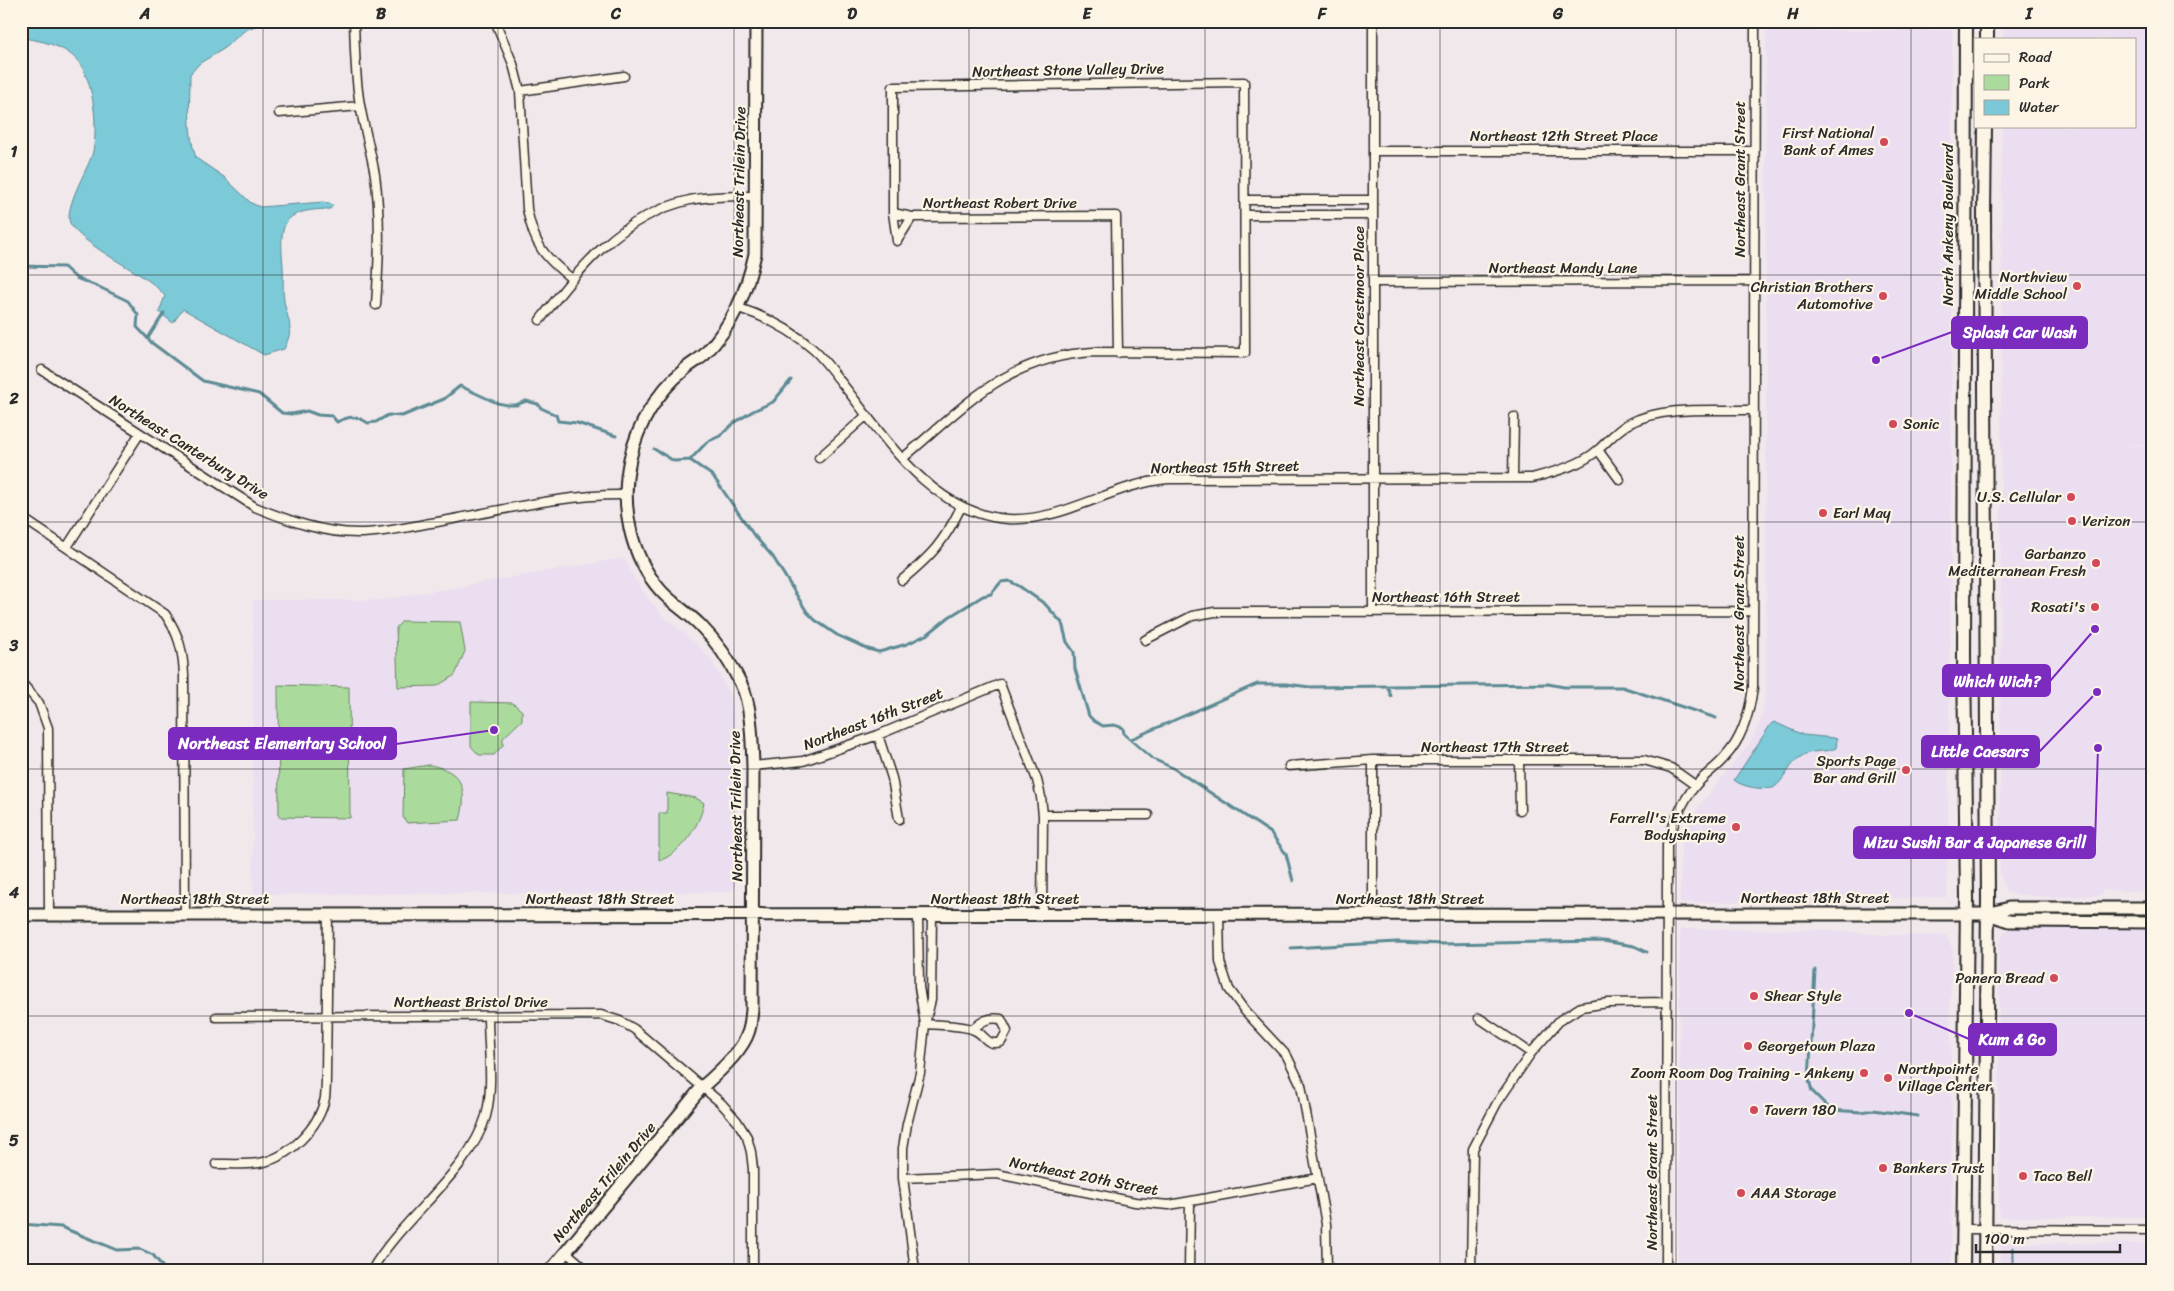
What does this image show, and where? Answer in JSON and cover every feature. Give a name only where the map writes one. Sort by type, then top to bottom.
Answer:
[{"type":"main road","name":"Northeast Trilein Drive","points":[[551,1270],[702,1087],[713,1078],[739,1048],[748,1034],[752,1010],[753,766],[751,727],[742,686],[719,647],[700,625],[668,599],[643,567],[630,529],[626,495],[630,458],[641,426],[662,392],[704,354],[739,308],[748,282],[755,254],[756,21]]},
{"type":"main road","name":"North Ankeny Boulevard","points":[[1963,1270],[1967,914],[1964,656],[1966,21]]},
{"type":"main road","points":[[1987,21],[1987,38]]},
{"type":"main road","points":[[1985,128],[1988,914],[1985,1270]]},
{"type":"main road","points":[[1988,914],[2009,908],[2153,908]]},
{"type":"main road","name":"Northeast 18th Street","points":[[21,915],[1988,914]]},
{"type":"main road","points":[[1988,914],[2009,921],[2153,922]]},
{"type":"street","points":[[354,21],[355,64],[360,106],[375,175],[380,221],[376,305]]},
{"type":"street","points":[[494,21],[513,64],[520,91],[527,209],[531,227],[537,245],[555,266],[572,279]]},
{"type":"street","name":"Northeast Crestmoor Place","points":[[1373,610],[1374,21]]},
{"type":"street","name":"Northeast Grant Street","points":[[1666,1270],[1668,845],[1678,814],[1695,785],[1732,748],[1748,713],[1753,687],[1755,21]]},
{"type":"street","points":[[520,91],[624,76]]},
{"type":"street","name":"Northeast Stone Valley Drive","points":[[893,213],[893,87],[1244,82],[1245,200]]},
{"type":"street","points":[[279,113],[360,106]]},
{"type":"street","name":"Northeast 12th Street Place","points":[[1373,151],[1754,150]]},
{"type":"street","points":[[540,320],[572,279],[599,250],[621,232],[661,209],[691,200],[755,196]]},
{"type":"street","points":[[902,458],[982,392],[1015,370],[1052,357],[1073,353],[1244,353],[1245,200],[1373,200]]},
{"type":"street","points":[[893,213],[912,217]]},
{"type":"street","name":"Northeast Robert Drive","points":[[893,213],[897,241],[912,217],[1116,216],[1118,353]]},
{"type":"street","points":[[1245,215],[1373,215]]},
{"type":"street","name":"Northeast Mandy Lane","points":[[1373,282],[1753,281]]},
{"type":"street","name":"Northeast 15th Street","points":[[739,308],[755,313],[790,331],[812,348],[902,458],[928,485],[961,507],[989,516],[1023,519],[1042,517],[1132,486],[1157,480],[1532,478],[1558,471],[1598,450],[1611,436],[1623,428],[1651,415],[1666,412],[1754,410]]},
{"type":"street","name":"Northeast Canterbury Drive","points":[[42,370],[255,507],[287,520],[324,529],[357,533],[394,530],[588,495],[626,495]]},
{"type":"street","points":[[819,458],[867,415]]},
{"type":"street","points":[[1513,478],[1514,417]]},
{"type":"street","points":[[67,547],[140,433]]},
{"type":"street","points":[[1598,450],[1620,480]]},
{"type":"street","points":[[902,580],[935,551],[946,537],[961,507]]},
{"type":"street","points":[[21,516],[165,614],[175,628],[182,645],[184,658],[185,914]]},
{"type":"street","name":"Northeast 16th Street","points":[[1145,640],[1192,616],[1215,612],[1373,610],[1753,611]]},
{"type":"street","points":[[21,682],[39,703],[48,728],[49,914]]},
{"type":"street","name":"Northeast 16th Street","points":[[753,766],[803,761],[878,735],[1000,684],[1037,780],[1043,815]]},
{"type":"street","points":[[878,735],[892,778],[899,819]]},
{"type":"street","points":[[1373,760],[1373,914]]},
{"type":"street","name":"Northeast 17th Street","points":[[1289,766],[1373,760],[1644,760],[1671,768],[1695,785]]},
{"type":"street","points":[[1519,761],[1520,810]]},
{"type":"street","points":[[1042,914],[1043,815],[1148,815]]},
{"type":"street","points":[[216,1164],[259,1163],[279,1156],[301,1140],[320,1114],[325,1098],[328,914]]},
{"type":"street","points":[[915,1270],[903,1178],[907,1124],[920,1073],[925,1024],[919,987],[918,914]]},
{"type":"street","points":[[925,1024],[929,1014],[932,988],[932,914]]},
{"type":"street","points":[[1219,914],[1219,955],[1223,977],[1236,1000],[1276,1042],[1295,1069],[1305,1102],[1326,1224],[1327,1270]]},
{"type":"street","points":[[1471,1270],[1473,1148],[1497,1103],[1531,1053],[1560,1020],[1582,1007],[1608,1003],[1666,1002]]},
{"type":"street","name":"Northeast Bristol Drive","points":[[216,1016],[601,1015],[620,1021],[634,1029],[702,1087],[726,1109],[747,1137],[753,1168],[753,1270]]},
{"type":"street","points":[[372,1270],[464,1158],[481,1130],[489,1098],[488,1016]]},
{"type":"street","points":[[1479,1018],[1531,1053]]},
{"type":"street","points":[[925,1024],[973,1029]]},
{"type":"street","name":"Northeast 20th Street","points":[[903,1178],[998,1174],[1143,1203],[1169,1205],[1318,1178]]},
{"type":"street","points":[[1189,1270],[1190,1202]]},
{"type":"street","points":[[1963,1228],[1985,1230],[2153,1230]]},
{"type":"street","points":[[566,1252],[587,1270]]},
{"type":"shaded area","points":[[2003,21],[2153,21],[2153,445],[2082,446],[2153,446],[2153,892],[2102,890],[2102,895],[2047,897],[2012,894],[2006,893],[2000,872],[2002,128],[2136,128],[2136,38],[2003,38]]},
{"type":"shaded area","points":[[1952,30],[1951,549],[1947,897],[1680,903],[1681,840],[1701,804],[1751,742],[1761,719],[1766,691],[1766,31]]},
{"type":"shaded area","points":[[624,558],[634,578],[662,615],[697,644],[711,660],[730,698],[737,741],[737,881],[733,890],[726,892],[253,894],[253,600],[382,600]]},
{"type":"shaded area","points":[[2022,925],[2153,925],[2153,1217],[1999,1217],[1999,944],[2006,930]]},
{"type":"shaded area","points":[[1680,929],[1831,930],[1883,935],[1946,935],[1953,950],[1950,1000],[1952,1115],[1951,1270],[1678,1270]]},
{"type":"shaded area","points":[[2001,1243],[2153,1244],[2153,1270],[2000,1270]]},
{"type":"green space","points":[[402,621],[460,622],[465,651],[455,675],[437,686],[398,687],[396,628]]},
{"type":"green space","points":[[278,685],[349,687],[350,818],[279,817]]},
{"type":"green space","points":[[471,702],[513,703],[522,711],[522,720],[503,738],[503,745],[494,755],[479,755],[471,746]]},
{"type":"green space","points":[[429,765],[449,771],[460,783],[463,799],[460,820],[407,823],[403,817],[404,769]]},
{"type":"green space","points":[[667,793],[696,798],[704,803],[698,821],[688,838],[675,852],[659,861],[659,813],[667,813]]},
{"type":"water","points":[[21,21],[282,21],[255,26],[244,31],[222,50],[200,63],[190,74],[190,127],[196,158],[224,177],[251,203],[260,207],[323,202],[333,205],[330,209],[302,212],[293,216],[287,221],[283,229],[283,292],[290,330],[284,349],[264,355],[183,309],[173,323],[159,312],[165,296],[155,286],[94,246],[75,230],[70,223],[70,208],[92,155],[94,145],[94,106],[88,79],[77,60],[65,51],[43,42],[21,38]]},
{"type":"water","points":[[1774,722],[1803,735],[1837,739],[1836,748],[1811,752],[1802,756],[1773,788],[1752,787],[1734,780],[1771,724]]},
{"type":"waterway","points":[[21,266],[64,267],[76,278],[128,301],[138,315],[137,327],[152,343],[203,381],[259,394],[282,413],[292,414],[307,411],[318,415],[332,416],[337,422],[352,417],[368,423],[376,422],[388,415],[402,416],[444,399],[460,386],[497,403],[516,405],[526,401],[538,404],[541,408],[556,415],[558,421],[577,423],[616,436]]},
{"type":"waterway","points":[[148,338],[164,313]]},
{"type":"waterway","points":[[690,460],[707,442],[720,436],[734,423],[753,411],[773,402],[791,380]]},
{"type":"waterway","points":[[654,449],[674,461],[690,460],[713,476],[753,534],[773,557],[807,612],[837,635],[868,649],[879,652],[907,644],[928,634],[949,617],[983,596],[991,594],[1001,582],[1009,581],[1019,586],[1045,604],[1062,623],[1067,642],[1074,652],[1075,669],[1089,716],[1103,726],[1114,725],[1123,728],[1124,734],[1153,759],[1173,768],[1271,833],[1286,854],[1293,881]]},
{"type":"waterway","points":[[1131,739],[1257,684],[1286,684],[1310,687],[1548,684],[1564,687],[1622,687],[1716,718]]},
{"type":"waterway","points":[[1388,688],[1391,696]]},
{"type":"waterway","points":[[1291,948],[1397,942],[1443,944],[1603,941],[1634,946],[1647,952]]},
{"type":"waterway","points":[[1815,970],[1809,1080],[1812,1091],[1831,1110],[1861,1112],[1873,1110],[1918,1116]]},
{"type":"waterway","points":[[21,1224],[61,1227],[117,1250],[140,1249],[153,1255],[162,1266],[162,1270]]},
{"type":"waterway","points":[[2013,1248],[2013,1270]]},
{"type":"place","name":"First National Bank of Ames","points":[[1884,142]]},
{"type":"place","name":"Northview Middle School","points":[[2077,286]]},
{"type":"place","name":"Christian Brothers Automotive","points":[[1883,296]]},
{"type":"place","name":"Splash Car Wash","points":[[1876,360]]},
{"type":"place","name":"Sonic","points":[[1893,424]]},
{"type":"place","name":"U.S. Cellular","points":[[2071,497]]},
{"type":"place","name":"Earl May","points":[[1823,513]]},
{"type":"place","name":"Verizon","points":[[2072,521]]},
{"type":"place","name":"Garbanzo Mediterranean Fresh","points":[[2096,563]]},
{"type":"place","name":"Rosati's","points":[[2095,607]]},
{"type":"place","name":"Which Wich?","points":[[2095,629]]},
{"type":"place","name":"Little Caesars","points":[[2097,692]]},
{"type":"place","name":"Northeast Elementary School","points":[[494,730]]},
{"type":"place","name":"Mizu Sushi Bar & Japanese Grill","points":[[2098,748]]},
{"type":"place","name":"Sports Page Bar and Grill","points":[[1906,770]]},
{"type":"place","name":"Farrell's Extreme Bodyshaping","points":[[1736,827]]},
{"type":"place","name":"Panera Bread","points":[[2054,978]]},
{"type":"place","name":"Shear Style","points":[[1754,996]]},
{"type":"place","name":"Kum & Go","points":[[1909,1013]]},
{"type":"place","name":"Georgetown Plaza","points":[[1748,1046]]},
{"type":"place","name":"Zoom Room Dog Training - Ankeny","points":[[1864,1073]]},
{"type":"place","name":"Northpointe Village Center","points":[[1888,1078]]},
{"type":"place","name":"Tavern 180","points":[[1754,1110]]},
{"type":"place","name":"Bankers Trust","points":[[1883,1168]]},
{"type":"place","name":"Taco Bell","points":[[2023,1176]]},
{"type":"place","name":"AAA Storage","points":[[1741,1193]]}]
